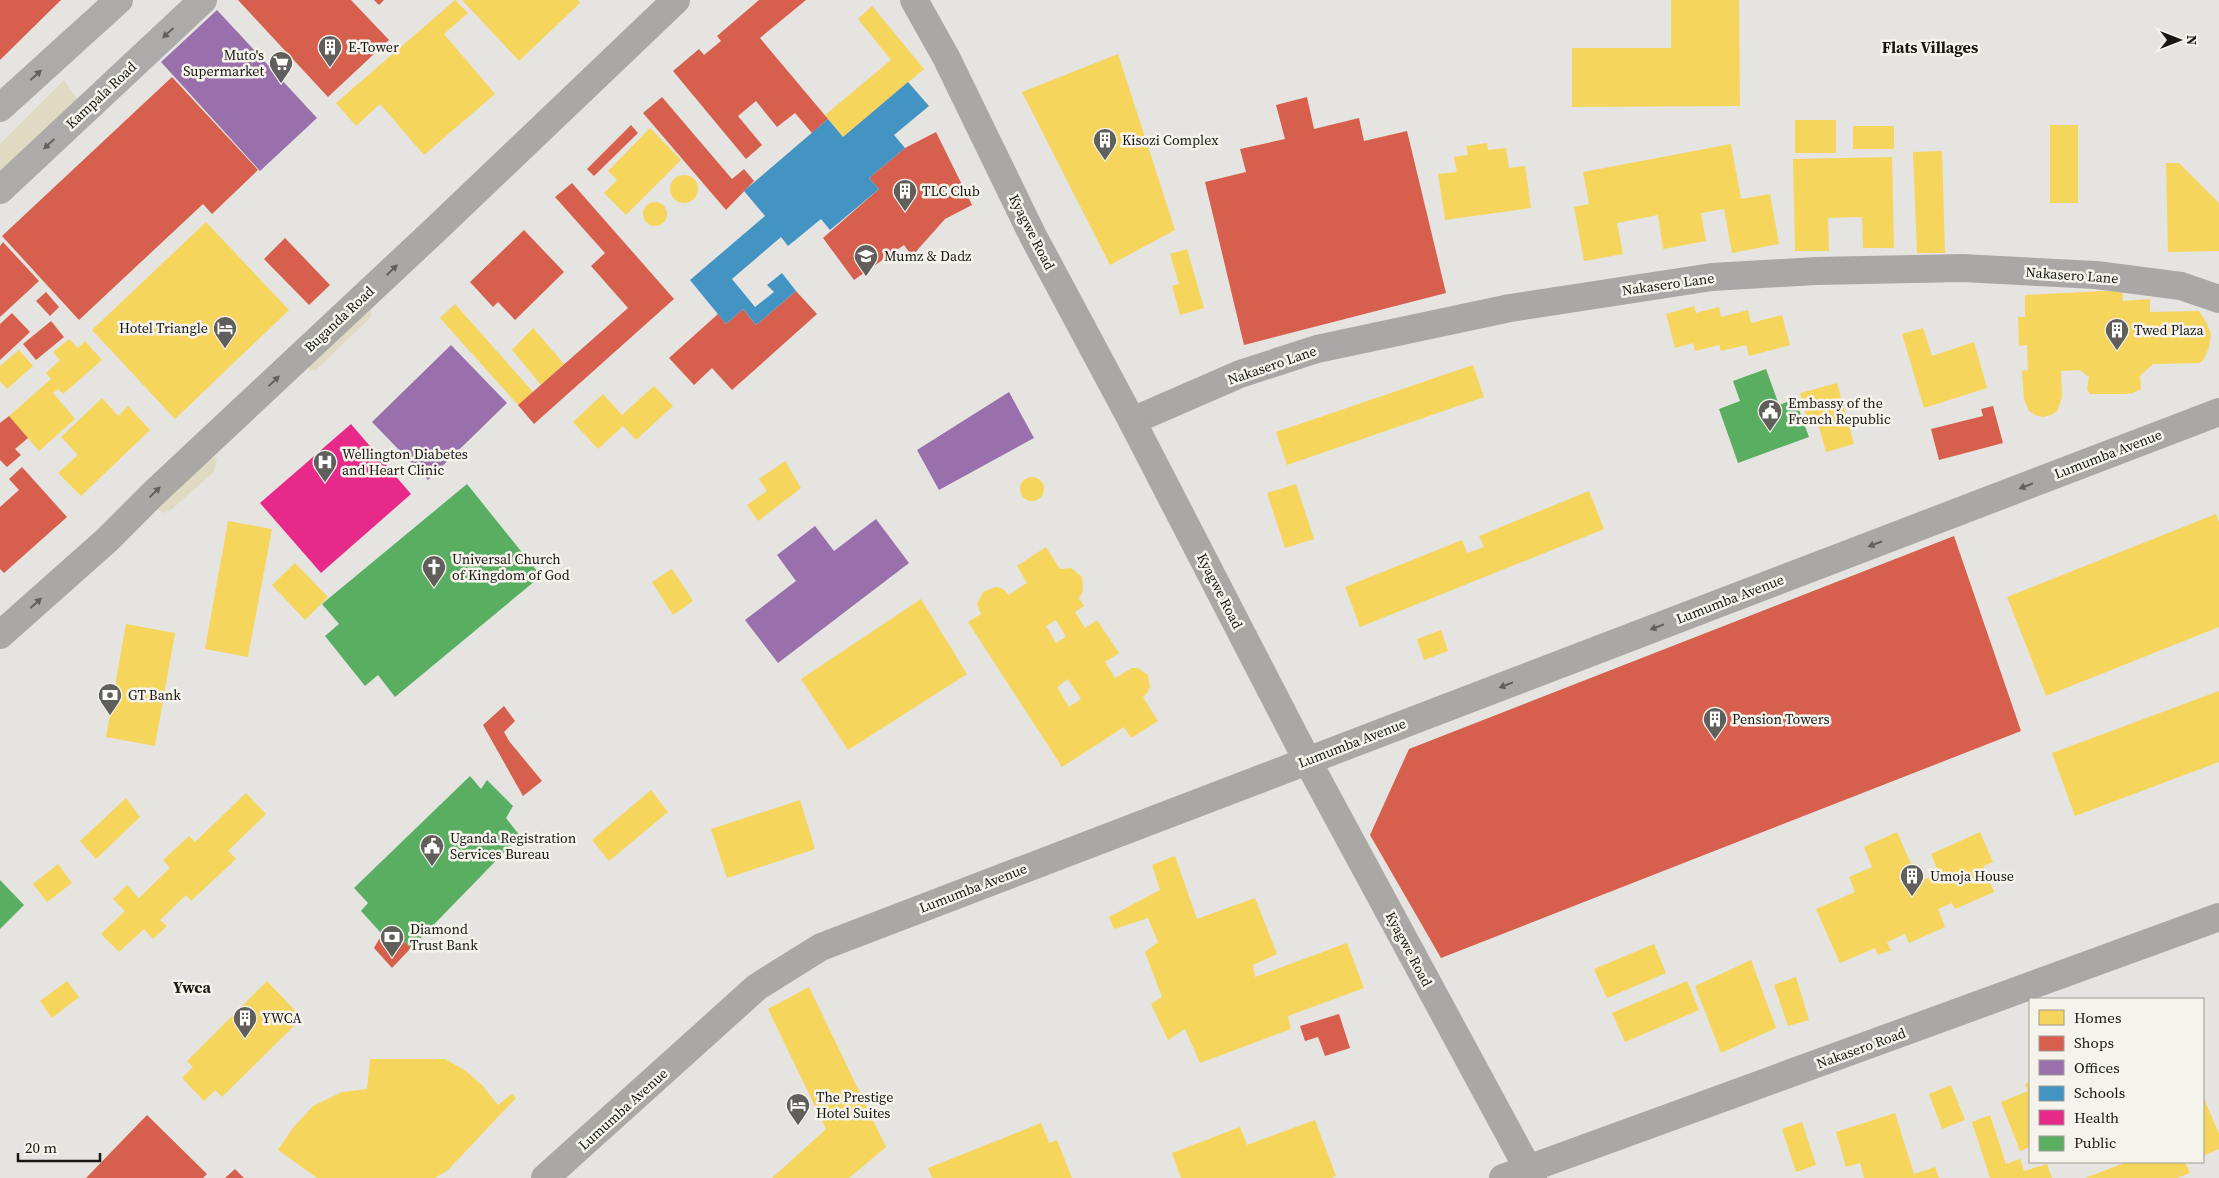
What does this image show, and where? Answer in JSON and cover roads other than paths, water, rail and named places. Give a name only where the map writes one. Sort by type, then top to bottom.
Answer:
[{"type":"main road","points":[[0,108],[119,0]]},
{"type":"main road","name":"Kampala Road","points":[[0,190],[204,0]]},
{"type":"main road","name":"Buganda Road","points":[[0,636],[107,540],[154,493],[436,229],[676,0]]},
{"type":"main road","name":"Kyagwe Road","points":[[914,0],[946,58],[1033,236],[1132,421],[1307,760]]},
{"type":"main road","name":"Lumumba Avenue","points":[[546,1178],[757,987],[821,947],[2219,412]]},
{"type":"street","name":"Nakasero Lane","points":[[1132,421],[1240,374],[1316,349],[1510,308],[1712,277],[1816,271],[1962,268],[2105,276],[2181,286],[2219,299]]},
{"type":"street","name":"Kyagwe Road","points":[[1307,760],[1521,1175]]},
{"type":"street","name":"Nakasero Road","points":[[1521,1175],[2219,917]]},
{"type":"place","name":"E-Tower","points":[[330,68]]},
{"type":"place","name":"Muto's Supermarket","points":[[281,84]]},
{"type":"place","name":"Kisozi Complex","points":[[1105,161]]},
{"type":"place","name":"TLC Club","points":[[905,212]]},
{"type":"place","name":"Mumz & Dadz","points":[[866,277]]},
{"type":"place","name":"Hotel Triangle","points":[[225,349]]},
{"type":"place","name":"Twed Plaza","points":[[2117,351]]},
{"type":"place","name":"Embassy of the French Republic","points":[[1770,432]]},
{"type":"place","name":"Wellington Diabetes and Heart Clinic","points":[[325,483]]},
{"type":"place","name":"Universal Church of Kingdom of God","points":[[434,588]]},
{"type":"place","name":"GT Bank","points":[[110,716]]},
{"type":"place","name":"Pension Towers","points":[[1715,740]]},
{"type":"place","name":"Uganda Registration Services Bureau","points":[[432,867]]},
{"type":"place","name":"Umoja House","points":[[1912,897]]},
{"type":"place","name":"Diamond Trust Bank","points":[[392,958]]},
{"type":"place","name":"YWCA","points":[[245,1039]]},
{"type":"place","name":"The Prestige Hotel Suites","points":[[798,1126]]},
{"type":"district","name":"Flats Villages","points":[[1930,47]]},
{"type":"district","name":"Ywca","points":[[192,987]]}]
